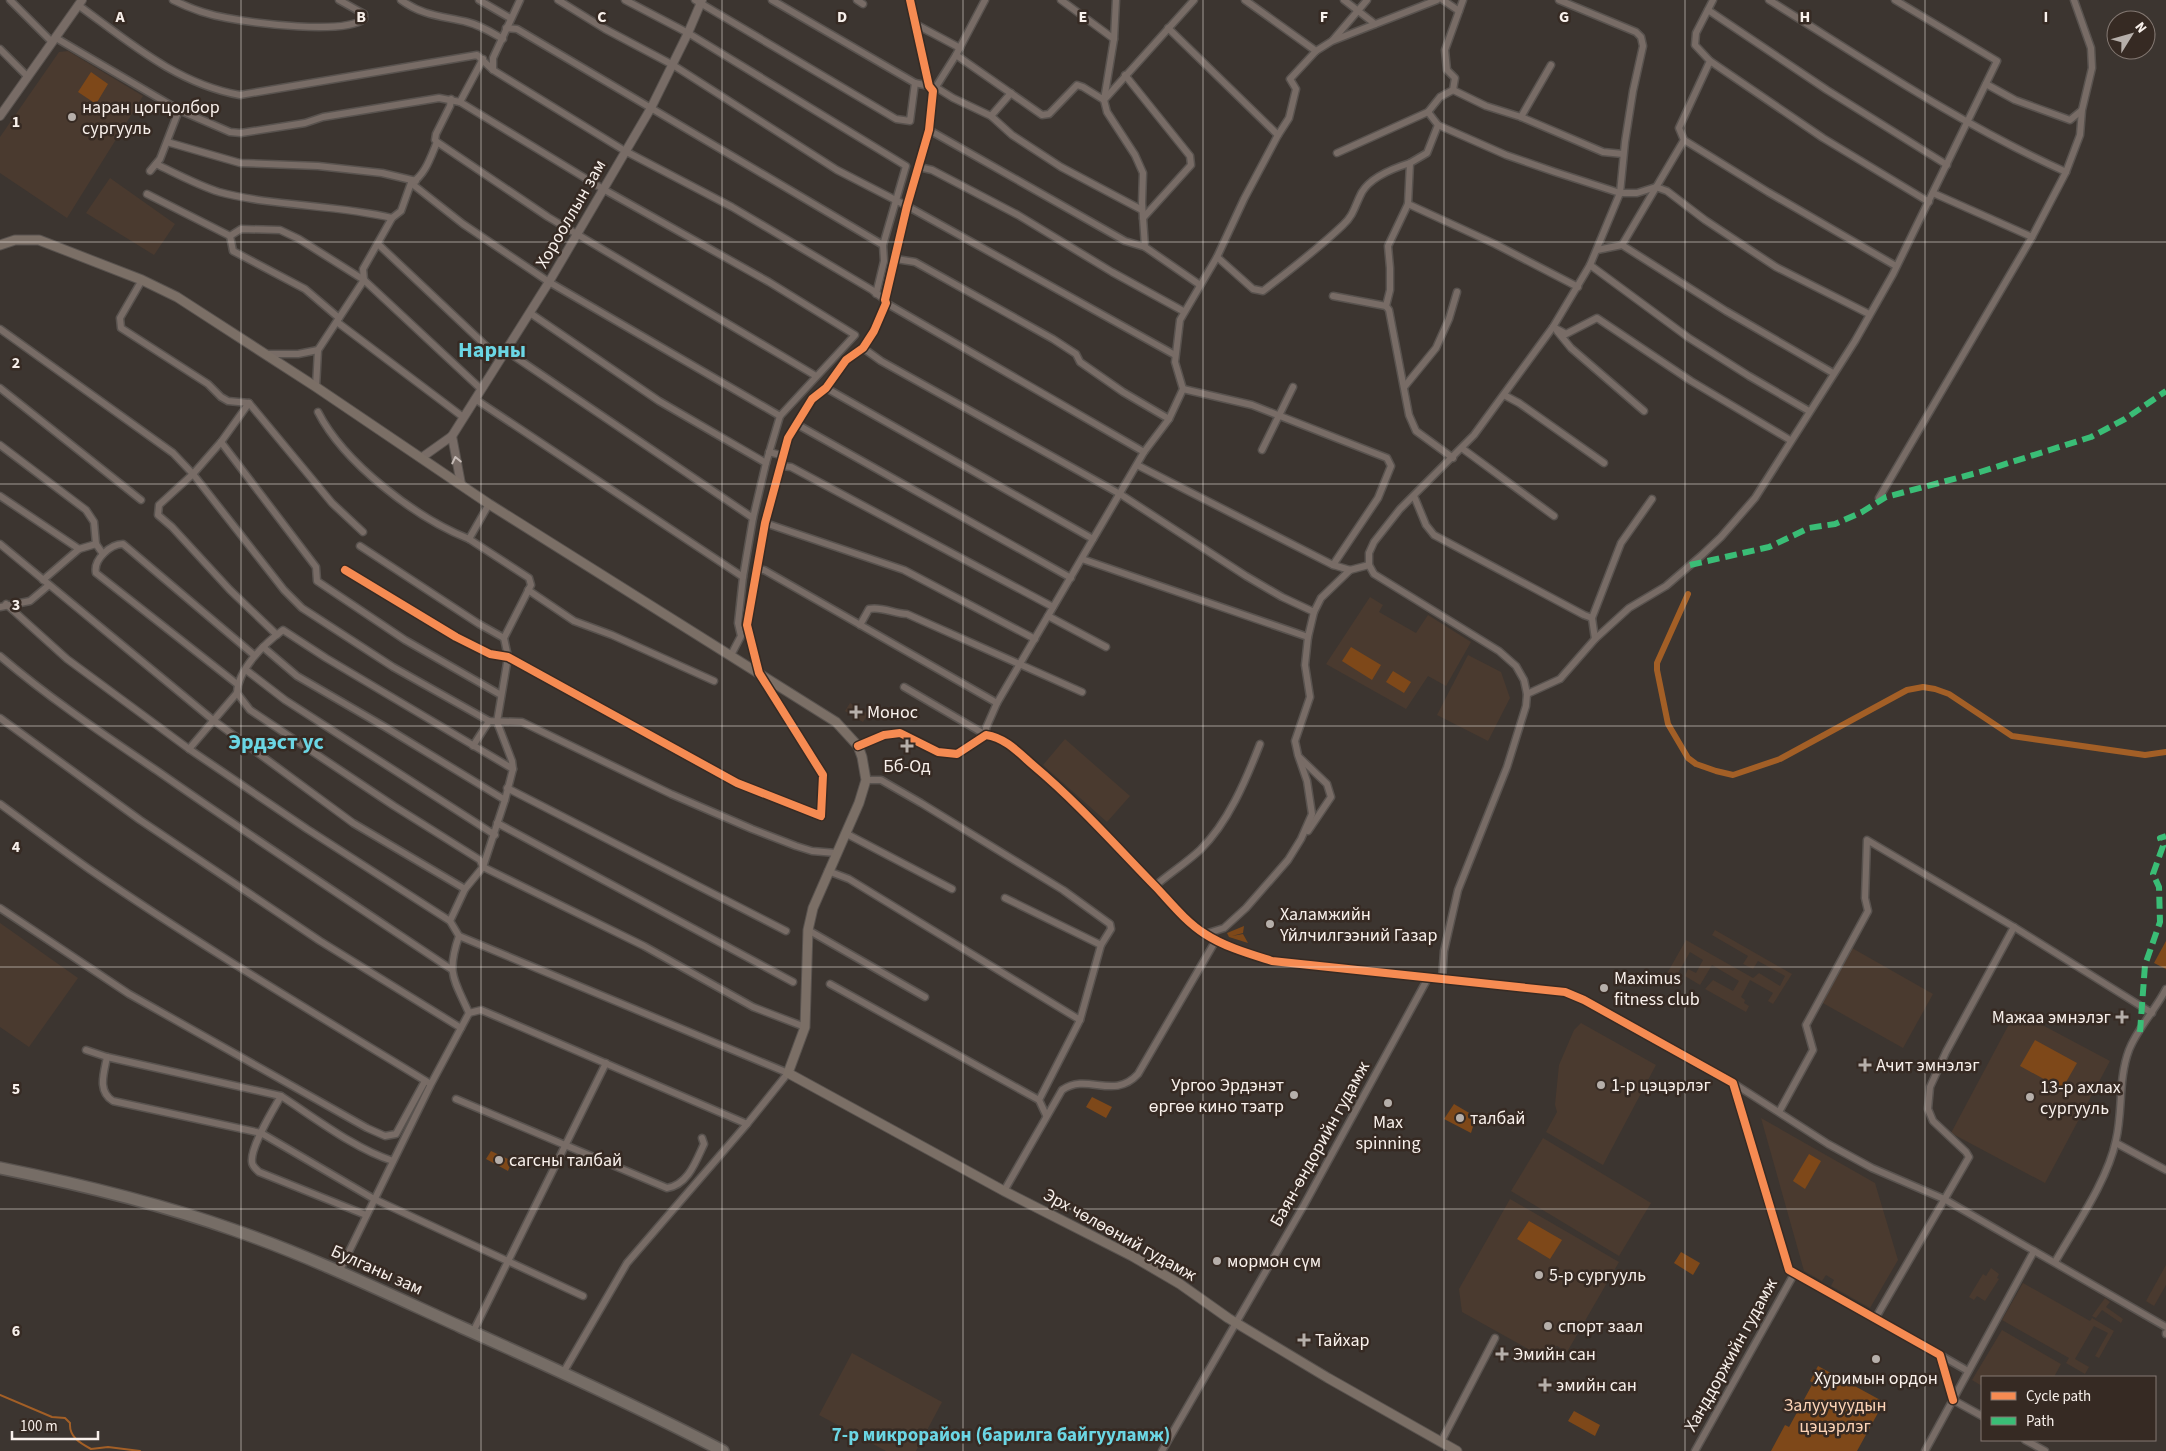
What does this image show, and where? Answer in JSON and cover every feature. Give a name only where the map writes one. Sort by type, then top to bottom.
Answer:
[{"type":"highway","name":"Булганы зам","points":[[0,1168],[111,1192],[235,1230],[338,1272],[639,1407],[723,1451]]},
{"type":"main road","points":[[0,245],[15,240],[39,240],[57,245],[178,297],[267,354],[489,504],[836,722],[852,737],[858,746],[866,780],[846,833],[813,908],[808,930],[805,1027],[788,1073]]},
{"type":"main road","name":"Эрх чөлөөний гудамж","points":[[788,1073],[1004,1191],[1132,1256],[1180,1284],[1235,1322],[1328,1378],[1456,1451]]},
{"type":"street","points":[[10,0],[54,40],[178,110],[230,132],[241,133],[305,123],[323,117],[355,111],[439,98],[460,102],[603,189],[769,282],[855,335],[780,416],[766,463],[753,518],[743,576],[738,623],[741,636],[732,655]]},
{"type":"street","points":[[173,0],[228,18],[312,28],[335,27],[364,18],[364,14],[339,0]]},
{"type":"street","points":[[401,0],[424,14],[468,22],[485,28],[503,39]]},
{"type":"street","points":[[479,0],[510,18]]},
{"type":"street","points":[[493,70],[493,58],[520,0]]},
{"type":"street","points":[[558,0],[605,29],[673,64],[837,170],[907,206],[1175,355]]},
{"type":"street","points":[[625,0],[688,33],[906,166],[883,245],[884,260],[876,294]]},
{"type":"street","points":[[772,0],[915,84],[933,88],[991,116],[1012,134],[1061,167],[1142,210]]},
{"type":"street","points":[[856,0],[863,4]]},
{"type":"street","points":[[345,570],[456,637],[490,654],[508,657],[737,782],[821,816],[823,775],[759,673],[748,625],[765,523],[782,466],[788,438],[798,425],[812,399],[826,388],[846,360],[863,348],[874,331],[886,302],[907,206],[929,130],[933,88],[910,0]]},
{"type":"street","points":[[1061,0],[1114,39]]},
{"type":"street","points":[[1116,0],[1114,39],[1104,100],[1107,112],[1135,156],[1143,173],[1142,210],[1145,247]]},
{"type":"street","points":[[1104,100],[1124,75],[1194,0]]},
{"type":"street","points":[[1245,0],[1316,51]]},
{"type":"street","points":[[1344,0],[1375,24]]},
{"type":"street","points":[[1332,41],[1367,0]]},
{"type":"street","points":[[986,735],[986,728],[997,703],[1144,452],[1169,420],[1183,389],[1175,355],[1183,311],[1217,257],[1244,200],[1289,118],[1296,89],[1290,79],[1316,51],[1332,41],[1433,0]]},
{"type":"street","points":[[1443,0],[1459,11]]},
{"type":"street","points":[[1453,90],[1455,78],[1447,70],[1445,50],[1463,0]]},
{"type":"street","points":[[1442,980],[1444,951],[1458,890],[1507,766],[1523,719],[1527,694],[1524,680],[1516,666],[1499,651],[1374,574],[1369,565],[1370,553],[1374,542],[1400,509],[1463,448],[1553,327],[1597,250],[1620,193],[1623,154],[1633,91],[1643,46],[1641,37],[1636,32],[1559,0]]},
{"type":"street","points":[[1713,0],[1696,33],[1695,45],[1710,61],[1822,138],[1929,202]]},
{"type":"street","points":[[1769,0],[1895,81],[2021,152],[2066,172]]},
{"type":"street","points":[[1527,694],[1560,679],[1595,639],[1629,608],[1666,586],[1722,537],[1755,498],[1790,440],[1855,341],[1896,266],[1997,61],[1895,0]]},
{"type":"street","points":[[1879,498],[2032,237],[2066,172],[2080,134],[2082,110],[2092,68],[2091,48],[2074,0]]},
{"type":"street","points":[[699,1],[896,119],[910,121],[915,84]]},
{"type":"street","name":"Хорооллын зам","points":[[421,458],[452,436],[505,350],[530,314],[651,108],[688,33],[699,1]]},
{"type":"street","points":[[933,88],[960,48],[982,1]]},
{"type":"street","points":[[0,116],[78,3],[164,67],[209,88],[240,95],[285,89],[468,55],[477,55],[493,70],[625,151],[732,207],[876,294],[886,302],[1144,452]]},
{"type":"street","points":[[1708,10],[1827,90],[1947,165]]},
{"type":"street","points":[[917,25],[960,48]]},
{"type":"street","points":[[506,28],[517,29],[883,245]]},
{"type":"street","points":[[1168,28],[1278,135]]},
{"type":"street","points":[[0,49],[28,77]]},
{"type":"street","points":[[956,55],[1042,115],[1049,114],[1077,85],[1104,100]]},
{"type":"street","points":[[460,102],[483,59]]},
{"type":"street","points":[[1710,61],[1679,128],[1684,140],[1768,192],[1896,266]]},
{"type":"street","points":[[1521,117],[1551,65]]},
{"type":"street","points":[[1124,75],[1190,156],[1191,165],[1143,218]]},
{"type":"street","points":[[1986,84],[2015,100],[2070,120],[2076,117],[2082,110]]},
{"type":"street","points":[[1337,154],[1428,112],[1440,97],[1453,90]]},
{"type":"street","points":[[1453,90],[1486,106],[1521,117],[1603,152],[1623,154]]},
{"type":"street","points":[[991,116],[1011,93]]},
{"type":"street","points":[[316,387],[318,350],[364,280],[362,269],[392,218],[401,210],[414,182],[427,165],[437,142],[435,140],[436,134],[450,106],[451,99]]},
{"type":"street","points":[[150,171],[168,142],[178,110]]},
{"type":"street","points":[[1428,112],[1438,124],[1506,155],[1620,193],[1637,193],[1656,187],[1667,191],[1776,267],[1869,314]]},
{"type":"street","points":[[1217,257],[1253,289],[1262,291],[1344,224],[1356,209],[1362,192],[1370,182],[1427,153],[1438,124]]},
{"type":"street","points":[[929,130],[1125,241],[1145,247],[1200,285]]},
{"type":"street","points":[[1622,245],[1684,140]]},
{"type":"street","points":[[168,142],[240,163],[318,166],[382,173],[414,182],[464,224],[549,282],[780,416]]},
{"type":"street","points":[[437,142],[576,234],[816,376]]},
{"type":"street","points":[[1386,306],[1390,290],[1388,246],[1408,204],[1410,163]]},
{"type":"street","points":[[156,164],[191,181],[218,191],[259,200],[339,209],[392,218]]},
{"type":"street","points":[[919,168],[932,170],[1018,215],[1112,272],[1183,311]]},
{"type":"street","points":[[1933,193],[2032,237]]},
{"type":"street","points":[[147,194],[230,236]]},
{"type":"street","points":[[1408,204],[1495,244],[1578,286]]},
{"type":"street","points":[[230,236],[241,230],[280,230],[299,239],[364,280],[481,389]]},
{"type":"street","points":[[230,236],[233,251],[305,290],[338,320],[463,417]]},
{"type":"street","points":[[378,244],[500,359]]},
{"type":"street","points":[[1597,250],[1622,245],[1726,311],[1833,373]]},
{"type":"street","points":[[896,259],[915,262],[1053,339],[1076,354],[1080,362],[1087,367],[1169,420]]},
{"type":"street","points":[[1590,264],[1689,338],[1809,411]]},
{"type":"street","points":[[142,280],[120,318],[122,328],[208,384],[221,397],[228,401],[249,403],[332,503],[363,532]]},
{"type":"street","points":[[1405,386],[1436,348],[1457,292]]},
{"type":"street","points":[[1333,296],[1386,306],[1389,310],[1409,415],[1416,431],[1453,458]]},
{"type":"street","points":[[530,314],[660,401],[766,463]]},
{"type":"street","points":[[1553,327],[1566,334],[1597,318],[1691,382],[1790,440]]},
{"type":"street","points":[[1553,327],[1572,348],[1644,411]]},
{"type":"street","points":[[0,329],[173,453],[194,474],[284,590],[302,608],[393,666],[489,722],[522,722],[671,794],[752,829],[812,851],[836,853]]},
{"type":"street","points":[[863,348],[881,360],[1120,494],[1282,598],[1314,612]]},
{"type":"street","points":[[267,354],[298,354],[318,350]]},
{"type":"street","points":[[505,350],[753,518]]},
{"type":"street","points":[[1262,450],[1293,387]]},
{"type":"street","points":[[0,388],[141,500]]},
{"type":"street","points":[[826,388],[1093,539]]},
{"type":"street","points":[[1183,389],[1234,400],[1279,415],[1387,458],[1390,461],[1391,466],[1380,494],[1333,565]]},
{"type":"street","points":[[1504,395],[1519,403],[1604,463]]},
{"type":"street","points":[[475,399],[743,576]]},
{"type":"street","points":[[249,403],[221,442],[194,474],[159,505],[158,515],[172,527],[230,590],[277,635]]},
{"type":"street","points":[[318,412],[325,426],[375,480],[451,532],[469,539],[529,578],[531,585],[504,638],[508,657],[497,722],[512,760],[513,769],[495,835],[483,867],[464,889],[450,921]]},
{"type":"street","points":[[798,425],[1071,578]]},
{"type":"street","points":[[452,436],[461,484]]},
{"type":"street","points":[[221,442],[316,567],[317,581],[404,640],[501,695]]},
{"type":"street","points":[[0,445],[86,510],[94,522],[96,544],[103,554]]},
{"type":"street","points":[[1463,448],[1554,516]]},
{"type":"street","points":[[769,452],[784,456]]},
{"type":"street","points":[[1137,465],[1333,565],[1350,570]]},
{"type":"street","points":[[782,466],[791,467],[1053,607]]},
{"type":"street","points":[[0,496],[79,549]]},
{"type":"street","points":[[1414,496],[1426,525],[1434,535],[1592,618]]},
{"type":"street","points":[[1595,639],[1592,618],[1621,543],[1652,499]]},
{"type":"street","points":[[469,539],[489,504]]},
{"type":"street","points":[[765,523],[904,570],[1035,639]]},
{"type":"street","points":[[0,544],[214,720],[353,823],[464,889]]},
{"type":"street","points":[[43,580],[79,549],[96,544]]},
{"type":"street","points":[[237,684],[96,574],[96,566],[103,554],[117,545],[123,544],[254,655]]},
{"type":"street","points":[[360,546],[479,624],[504,638]]},
{"type":"street","points":[[1082,559],[1308,637]]},
{"type":"street","points":[[1302,839],[1312,814],[1307,781],[1295,741],[1310,697],[1305,665],[1308,637],[1314,612],[1321,598],[1350,570],[1369,565]]},
{"type":"street","points":[[756,570],[764,570],[997,703]]},
{"type":"street","points":[[3,606],[30,601],[49,586]]},
{"type":"street","points":[[528,590],[574,621],[612,634],[714,681]]},
{"type":"street","points":[[3,606],[67,659],[190,749],[450,921],[459,936],[788,1073],[747,1124],[627,1263],[563,1373]]},
{"type":"street","points":[[860,625],[869,609],[876,608],[897,614],[907,614],[1019,666],[1082,692]]},
{"type":"street","points":[[1048,616],[1106,647]]},
{"type":"street","points":[[513,769],[326,658],[283,630],[254,655],[237,684],[237,694],[250,710],[394,806],[480,860],[483,867],[644,946],[752,1007],[805,1027]]},
{"type":"street","points":[[263,647],[297,676],[505,800]]},
{"type":"street","points":[[0,656],[23,676],[81,719],[195,798],[451,969]]},
{"type":"street","points":[[246,670],[285,700],[495,835]]},
{"type":"street","points":[[904,687],[986,735],[996,737],[1008,744],[1054,783],[1176,908],[1205,934],[1216,940],[1242,952],[1272,961],[1565,992],[1584,1000],[1733,1083],[1835,1148],[1872,1168],[1944,1199],[2166,1327]]},
{"type":"street","points":[[190,749],[237,694]]},
{"type":"street","points":[[0,718],[140,820],[295,925],[461,1028]]},
{"type":"street","points":[[473,746],[489,722]]},
{"type":"street","points":[[858,746],[884,735],[900,732],[938,752],[957,754],[986,735]]},
{"type":"street","points":[[1154,886],[1199,851],[1211,838],[1244,784],[1260,744]]},
{"type":"street","points":[[1205,934],[1224,928],[1246,908],[1288,860],[1331,797],[1327,784],[1298,755]]},
{"type":"street","points":[[866,780],[881,780],[921,803],[1063,890],[1110,924],[1111,929],[1101,945],[1080,1020],[1039,1100]]},
{"type":"street","points":[[507,788],[786,931]]},
{"type":"street","points":[[0,804],[88,868],[166,920],[255,977],[428,1082]]},
{"type":"street","points":[[497,823],[793,982]]},
{"type":"street","points":[[846,833],[952,889]]},
{"type":"street","points":[[1779,1112],[1813,1050],[1806,1025],[1868,911],[1865,898],[1867,840],[2014,927],[2152,1013]]},
{"type":"street","points":[[828,871],[849,879],[1080,1020]]},
{"type":"street","points":[[1005,898],[1101,945]]},
{"type":"street","points":[[0,908],[129,994],[352,1120],[385,1136],[396,1134],[469,1013],[481,1010],[747,1124]]},
{"type":"street","points":[[1875,1319],[1969,1157],[1966,1152],[1936,1125],[1931,1117],[1928,1104],[1930,1087],[1946,1052],[2014,927]]},
{"type":"street","points":[[808,930],[925,998]]},
{"type":"street","points":[[459,936],[452,958],[451,969],[469,1013]]},
{"type":"street","points":[[1004,1191],[1057,1096],[1069,1085],[1120,1087],[1131,1082],[1146,1061],[1216,940]]},
{"type":"street","name":"Баян-өндорийн гудамж","points":[[1162,1451],[1304,1205],[1428,978]]},
{"type":"street","points":[[830,984],[1039,1100],[1046,1115]]},
{"type":"street","points":[[2055,1262],[2102,1180],[2116,1143],[2124,1068],[2129,1050],[2152,1013],[2163,1001],[2166,988]]},
{"type":"street","points":[[86,1050],[107,1057],[281,1096],[348,1138],[383,1158],[393,1161]]},
{"type":"street","points":[[107,1057],[102,1088],[105,1096],[113,1101],[261,1133],[374,1199],[583,1296]]},
{"type":"street","points":[[473,1332],[606,1063]]},
{"type":"street","points":[[338,1272],[393,1161],[428,1082]]},
{"type":"street","points":[[1733,1083],[1789,1270],[1968,1371]]},
{"type":"street","points":[[281,1096],[261,1133],[252,1161],[259,1172],[366,1215]]},
{"type":"street","points":[[456,1099],[667,1188],[673,1187],[686,1177],[704,1144],[702,1138]]},
{"type":"street","points":[[2116,1143],[2166,1170]]},
{"type":"street","points":[[1925,1451],[2034,1251]]},
{"type":"street","name":"Ханддоржийн гудамж","points":[[1695,1451],[1794,1274]]},
{"type":"street","points":[[1441,1442],[1495,1338]]},
{"type":"street","points":[[1940,1355],[1953,1400],[1981,1415]]},
{"type":"street","points":[[2027,1441],[2045,1451]]},
{"type":"shaded area","name":"наран цогцолбор сургууль","points":[[68,51],[143,96],[67,218],[0,173],[0,137],[59,52]]},
{"type":"shaded area","points":[[110,178],[175,224],[154,255],[86,213]]},
{"type":"shaded area","points":[[1370,597],[1383,605],[1379,612],[1416,633],[1428,615],[1471,642],[1446,686],[1428,676],[1406,709],[1326,664]]},
{"type":"shaded area","points":[[1468,655],[1501,672],[1510,698],[1488,741],[1437,715]]},
{"type":"shaded area","name":"Монос","points":[[850,703],[868,714],[863,722],[845,711]]},
{"type":"shaded area","points":[[1065,739],[1130,796],[1107,822],[1043,765]]},
{"type":"shaded area","points":[[0,923],[78,978],[29,1047],[0,1027]]},
{"type":"shaded area","points":[[1715,930],[1792,974],[1773,1004],[1768,1001],[1773,993],[1750,980],[1741,997],[1745,1000],[1744,1003],[1749,1006],[1746,1012],[1705,989],[1713,980],[1733,991],[1739,981],[1712,965],[1700,985],[1685,976],[1688,969],[1696,973],[1703,960],[1690,952],[1673,982],[1665,977],[1686,940],[1753,978],[1759,973],[1780,986],[1785,976],[1758,961],[1753,969],[1743,964],[1748,956],[1712,935]]},
{"type":"shaded area","points":[[1852,948],[1933,994],[1903,1048],[1821,1002]]},
{"type":"shaded area","name":"13-р ахлах сургууль","points":[[2016,1011],[2110,1061],[2045,1183],[1951,1133]]},
{"type":"shaded area","name":"1-р цэцэрлэг","points":[[1581,1023],[1656,1065],[1603,1165],[1546,1132],[1557,1112],[1555,1105],[1559,1065],[1574,1030]]},
{"type":"shaded area","points":[[1761,1118],[1875,1183],[1898,1260],[1870,1308],[1831,1286],[1834,1280],[1826,1275],[1822,1281],[1804,1271]]},
{"type":"shaded area","points":[[1543,1138],[1651,1203],[1619,1256],[1511,1191]]},
{"type":"shaded area","name":"5-р сургууль","points":[[1510,1199],[1619,1262],[1567,1352],[1557,1346],[1537,1354],[1462,1312],[1459,1289]]},
{"type":"shaded area","points":[[2166,1265],[2166,1285],[2154,1306],[2146,1301]]},
{"type":"shaded area","points":[[1991,1268],[1999,1274],[1997,1278],[1999,1279],[1985,1301],[1977,1296],[1974,1300],[1969,1297],[1983,1274],[1986,1276]]},
{"type":"shaded area","points":[[2023,1283],[2090,1321],[2092,1318],[2114,1331],[2099,1358],[2095,1356],[2108,1333],[2094,1326],[2075,1359],[2089,1367],[2085,1374],[2066,1363],[2069,1358],[2002,1320]]},
{"type":"shaded area","points":[[2105,1298],[2110,1302],[2106,1307],[2123,1319],[2121,1323],[2102,1310],[2096,1318],[2092,1316]]},
{"type":"shaded area","points":[[2002,1330],[2061,1364],[2055,1376],[1981,1376],[1981,1385],[1972,1380]]},
{"type":"shaded area","points":[[852,1353],[942,1402],[916,1451],[886,1451],[819,1415]]},
{"type":"green space","points":[[91,72],[108,84],[96,104],[78,92]]},
{"type":"green space","points":[[1351,647],[1381,665],[1372,680],[1342,661]]},
{"type":"green space","points":[[1393,671],[1411,682],[1404,693],[1386,682]]},
{"type":"green space","points":[[1244,926],[1243,933],[1232,936],[1243,934],[1248,943],[1229,937],[1227,933]]},
{"type":"green space","points":[[2166,941],[2166,969],[2154,963]]},
{"type":"green space","points":[[2035,1040],[2077,1063],[2062,1089],[2020,1066]]},
{"type":"green space","points":[[1092,1097],[1112,1107],[1106,1118],[1086,1107]]},
{"type":"green space","name":"талбай","points":[[1454,1104],[1476,1117],[1471,1133],[1444,1119]]},
{"type":"green space","name":"сагсны талбай","points":[[491,1151],[512,1161],[508,1171],[486,1159]]},
{"type":"green space","points":[[1809,1154],[1821,1161],[1805,1189],[1793,1181]]},
{"type":"green space","points":[[1529,1221],[1562,1240],[1550,1259],[1517,1239]]},
{"type":"green space","points":[[1681,1252],[1700,1263],[1693,1275],[1674,1263]]},
{"type":"green space","name":"Залуучуудын цэцэрлэг","points":[[1818,1366],[1884,1402],[1857,1451],[1771,1451],[1785,1425],[1789,1427],[1813,1383],[1810,1381]]},
{"type":"green space","points":[[1574,1411],[1600,1425],[1595,1436],[1568,1421]]},
{"type":"waterway","points":[[1688,594],[1657,663],[1657,670],[1668,724],[1688,758],[1696,764],[1716,771],[1733,775],[1780,759],[1907,690],[1923,687],[1949,694],[2012,736],[2145,755],[2166,752]]},
{"type":"waterway","points":[[0,1395],[52,1417],[65,1418],[70,1423],[73,1436],[91,1449],[108,1447],[140,1451]]},
{"type":"marked path","points":[[1690,565],[1769,547],[1809,528],[1835,524],[1862,512],[1886,497],[1980,472],[2091,437],[2125,419],[2166,391]]},
{"type":"marked path","points":[[2140,1032],[2145,965],[2160,922],[2159,887],[2153,874],[2163,846],[2160,838],[2166,836]]},
{"type":"cycle path","points":[[345,570],[456,637],[490,654],[508,657],[737,783],[821,816],[823,775],[759,673],[747,625],[765,523],[788,438],[812,399],[826,388],[846,360],[863,348],[874,331],[886,303],[885,300],[907,206],[929,130],[933,91],[929,86],[910,0]]},
{"type":"cycle path","points":[[858,746],[884,735],[900,733],[938,752],[957,754],[986,735],[1000,739],[1012,747],[1066,794],[1185,918],[1205,934],[1221,943],[1272,961],[1565,992],[1584,1000],[1733,1083],[1789,1270],[1940,1355],[1953,1400]]},
{"type":"place","name":"наран цогцолбор сургууль","points":[[72,117]]},
{"type":"place","name":"Монос","points":[[856,712]]},
{"type":"place","name":"Бб-Од","points":[[907,746]]},
{"type":"place","name":"Халамжийн Үйлчилгээний Газар","points":[[1270,924]]},
{"type":"place","name":"Maximus fitness club","points":[[1604,988]]},
{"type":"place","name":"Maжаа эмнэлэг","points":[[2122,1017]]},
{"type":"place","name":"Ачит эмнэлэг","points":[[1865,1065]]},
{"type":"place","name":"1-р цэцэрлэг","points":[[1601,1085]]},
{"type":"place","name":"Ургоо Эрдэнэт өргөө кино тэатр","points":[[1294,1095]]},
{"type":"place","name":"13-р ахлах сургууль","points":[[2030,1097]]},
{"type":"place","name":"Max spinning","points":[[1388,1103]]},
{"type":"place","name":"талбай","points":[[1460,1118]]},
{"type":"place","name":"сагсны талбай","points":[[499,1160]]},
{"type":"place","name":"мормон сүм","points":[[1217,1261]]},
{"type":"place","name":"5-р сургууль","points":[[1539,1275]]},
{"type":"place","name":"спорт заал","points":[[1548,1326]]},
{"type":"place","name":"Тайхар","points":[[1304,1340]]},
{"type":"place","name":"Эмийн сан","points":[[1502,1354]]},
{"type":"place","name":"Хуримын ордон","points":[[1876,1359]]},
{"type":"place","name":"эмийн сан","points":[[1545,1385]]},
{"type":"district","name":"Нарны","points":[[492,350]]},
{"type":"district","name":"Эрдэст ус","points":[[276,742]]},
{"type":"district","name":"7-р микрорайон (барилга байгууламж)","points":[[1001,1435]]}]
